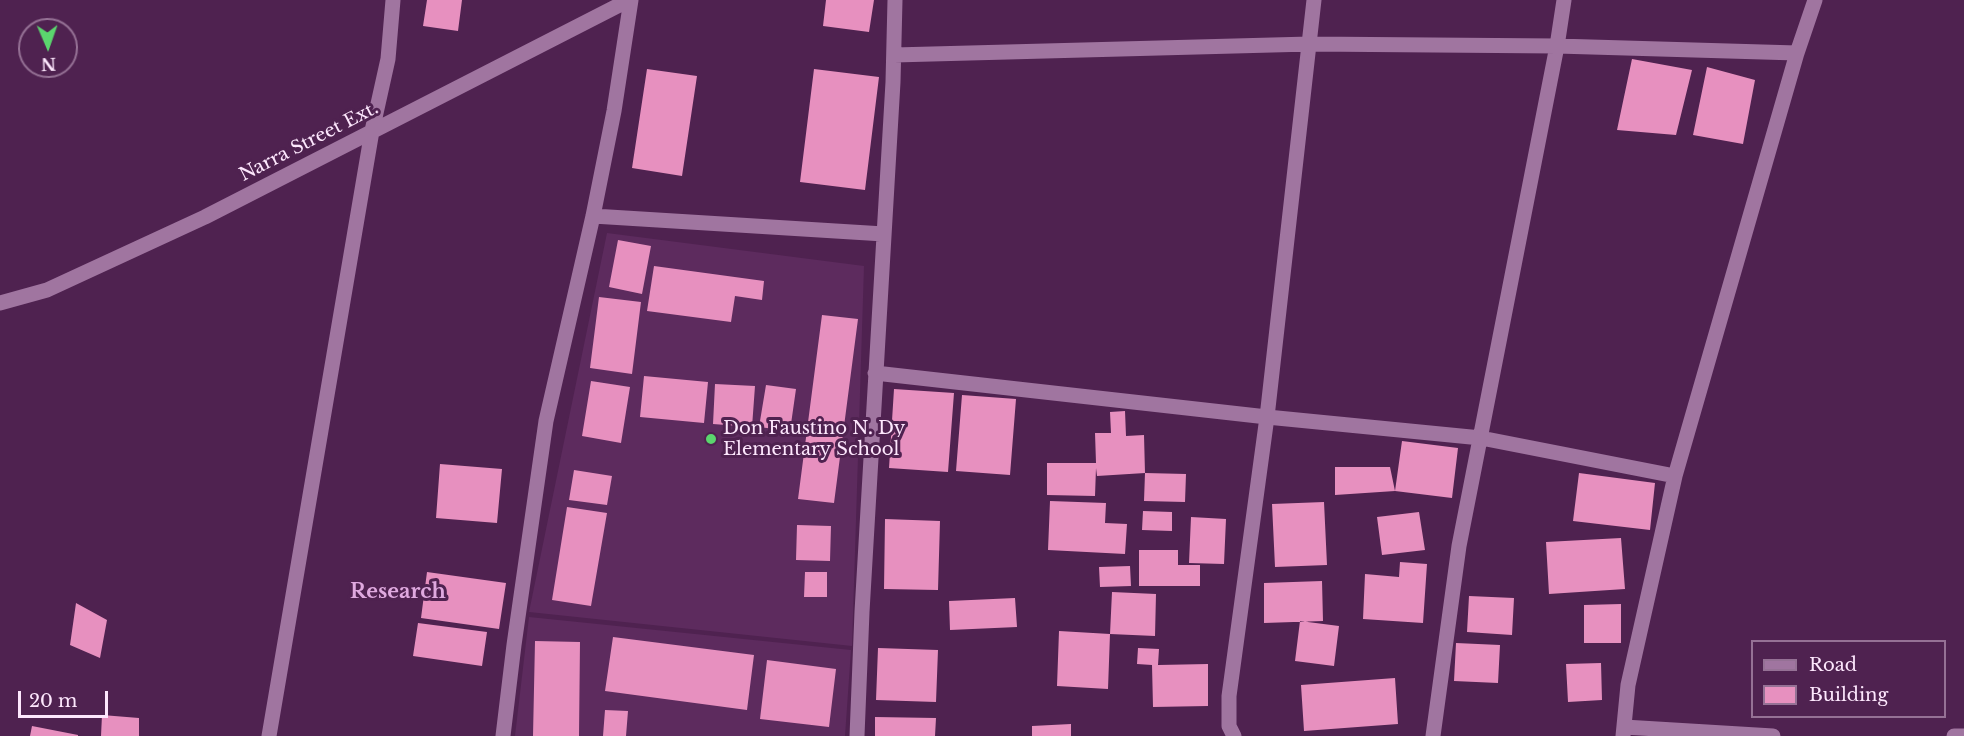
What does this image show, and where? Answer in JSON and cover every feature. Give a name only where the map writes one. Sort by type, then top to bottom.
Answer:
[{"type":"street","points":[[269,736],[372,132],[388,59],[393,0]]},
{"type":"street","points":[[503,736],[546,421],[593,216],[614,111],[630,0]]},
{"type":"street","name":"Narra Street Ext.","points":[[0,303],[30,297],[47,290],[205,217],[630,0]]},
{"type":"street","points":[[857,736],[894,56],[895,0]]},
{"type":"street","points":[[1234,736],[1229,726],[1229,696],[1267,417],[1314,0]]},
{"type":"street","points":[[1432,736],[1459,546],[1557,46],[1564,0]]},
{"type":"street","points":[[1773,736],[1624,732],[1630,675],[1676,476],[1797,53],[1815,0]]},
{"type":"street","points":[[894,56],[1310,44],[1557,46],[1797,53]]},
{"type":"street","points":[[593,216],[884,234]]},
{"type":"street","points":[[875,373],[1267,417],[1481,438],[1676,476]]},
{"type":"street","points":[[1954,736],[1964,736]]},
{"type":"shaded area","name":"Don Faustino N. Dy Elementary School","points":[[607,233],[864,266],[852,646],[529,612]]},
{"type":"shaded area","points":[[529,617],[851,650],[845,736],[515,736]]},
{"type":"building","points":[[427,0],[462,0],[458,31],[423,26]]},
{"type":"building","points":[[826,0],[874,0],[869,32],[823,26]]},
{"type":"building","points":[[1632,59],[1692,70],[1676,135],[1617,130]]},
{"type":"building","points":[[1707,67],[1755,80],[1743,144],[1693,135]]},
{"type":"building","points":[[647,69],[697,76],[682,176],[632,168]]},
{"type":"building","points":[[814,69],[879,77],[865,190],[800,182]]},
{"type":"building","points":[[618,240],[651,246],[642,294],[609,287]]},
{"type":"building","points":[[654,266],[764,281],[762,300],[735,296],[731,322],[647,311]]},
{"type":"building","points":[[599,297],[641,302],[632,374],[590,368]]},
{"type":"building","points":[[822,315],[858,319],[834,503],[798,499]]},
{"type":"building","points":[[644,376],[708,382],[704,423],[640,417]]},
{"type":"building","points":[[591,381],[630,387],[621,443],[582,436]]},
{"type":"building","points":[[715,384],[755,386],[752,427],[713,424]]},
{"type":"building","points":[[766,385],[796,389],[790,431],[759,427]]},
{"type":"building","points":[[894,389],[954,393],[948,472],[889,468]]},
{"type":"building","points":[[962,395],[1016,399],[1010,475],[956,471]]},
{"type":"building","points":[[1125,411],[1126,436],[1144,435],[1145,473],[1097,476],[1096,468],[1095,496],[1047,495],[1047,463],[1096,463],[1095,433],[1111,433],[1110,412]]},
{"type":"building","points":[[1402,441],[1458,448],[1452,498],[1395,491]]},
{"type":"building","points":[[440,464],[502,469],[497,523],[436,518]]},
{"type":"building","points":[[1335,467],[1390,467],[1395,491],[1335,495]]},
{"type":"building","points":[[574,470],[612,476],[607,505],[569,500]]},
{"type":"building","points":[[1145,473],[1186,474],[1185,502],[1144,501]]},
{"type":"building","points":[[1579,473],[1655,483],[1650,530],[1573,521]]},
{"type":"building","points":[[1050,501],[1106,503],[1105,523],[1127,524],[1125,554],[1048,550]]},
{"type":"building","points":[[1324,502],[1327,565],[1275,567],[1272,504]]},
{"type":"building","points":[[567,507],[607,513],[591,606],[552,600]]},
{"type":"building","points":[[1143,511],[1172,512],[1172,531],[1142,530]]},
{"type":"building","points":[[1419,512],[1425,550],[1382,555],[1377,517]]},
{"type":"building","points":[[1191,517],[1226,519],[1224,564],[1189,563]]},
{"type":"building","points":[[885,519],[940,521],[938,590],[884,589]]},
{"type":"building","points":[[797,525],[831,526],[830,561],[796,560]]},
{"type":"building","points":[[1621,538],[1625,589],[1549,594],[1546,542]]},
{"type":"building","points":[[1139,550],[1178,550],[1178,565],[1200,565],[1200,586],[1139,586]]},
{"type":"building","points":[[1400,562],[1427,564],[1423,623],[1363,619],[1365,574],[1399,577]]},
{"type":"building","points":[[1130,566],[1131,586],[1100,587],[1099,567]]},
{"type":"building","points":[[427,572],[506,583],[499,629],[421,618]]},
{"type":"building","points":[[805,572],[827,572],[827,597],[804,597]]},
{"type":"building","points":[[1322,581],[1323,621],[1264,623],[1264,583]]},
{"type":"building","points":[[1112,592],[1156,594],[1155,636],[1110,634]]},
{"type":"building","points":[[1469,596],[1514,598],[1512,635],[1467,632]]},
{"type":"building","points":[[1015,598],[1017,627],[950,630],[949,601]]},
{"type":"building","points":[[76,603],[107,620],[100,658],[70,645]]},
{"type":"building","points":[[1621,604],[1621,643],[1584,643],[1584,605]]},
{"type":"building","points":[[1300,621],[1339,626],[1334,666],[1295,661]]},
{"type":"building","points":[[418,623],[487,632],[482,666],[413,656]]},
{"type":"building","points":[[1059,631],[1110,634],[1108,689],[1057,686]]},
{"type":"building","points":[[613,637],[754,655],[747,710],[605,691]]},
{"type":"building","points":[[535,641],[580,642],[579,736],[533,736]]},
{"type":"building","points":[[1456,643],[1500,645],[1498,683],[1454,681]]},
{"type":"building","points":[[878,648],[938,650],[936,702],[876,700]]},
{"type":"building","points":[[1138,648],[1159,649],[1158,665],[1208,664],[1208,706],[1153,707],[1152,665],[1137,664]]},
{"type":"building","points":[[767,660],[836,669],[829,727],[760,719]]},
{"type":"building","points":[[1601,663],[1602,700],[1568,702],[1566,664]]},
{"type":"building","points":[[1395,678],[1398,724],[1304,731],[1301,685]]},
{"type":"building","points":[[605,710],[628,711],[626,736],[603,736]]},
{"type":"building","points":[[102,715],[139,718],[139,736],[101,736]]},
{"type":"building","points":[[875,717],[936,718],[935,736],[875,736]]},
{"type":"building","points":[[1071,724],[1071,736],[1032,736],[1032,726]]},
{"type":"building","points":[[32,726],[78,735],[78,736],[30,736]]},
{"type":"place","name":"Don Faustino N. Dy Elementary School","points":[[711,439]]},
{"type":"district","name":"Research","points":[[398,592]]}]
